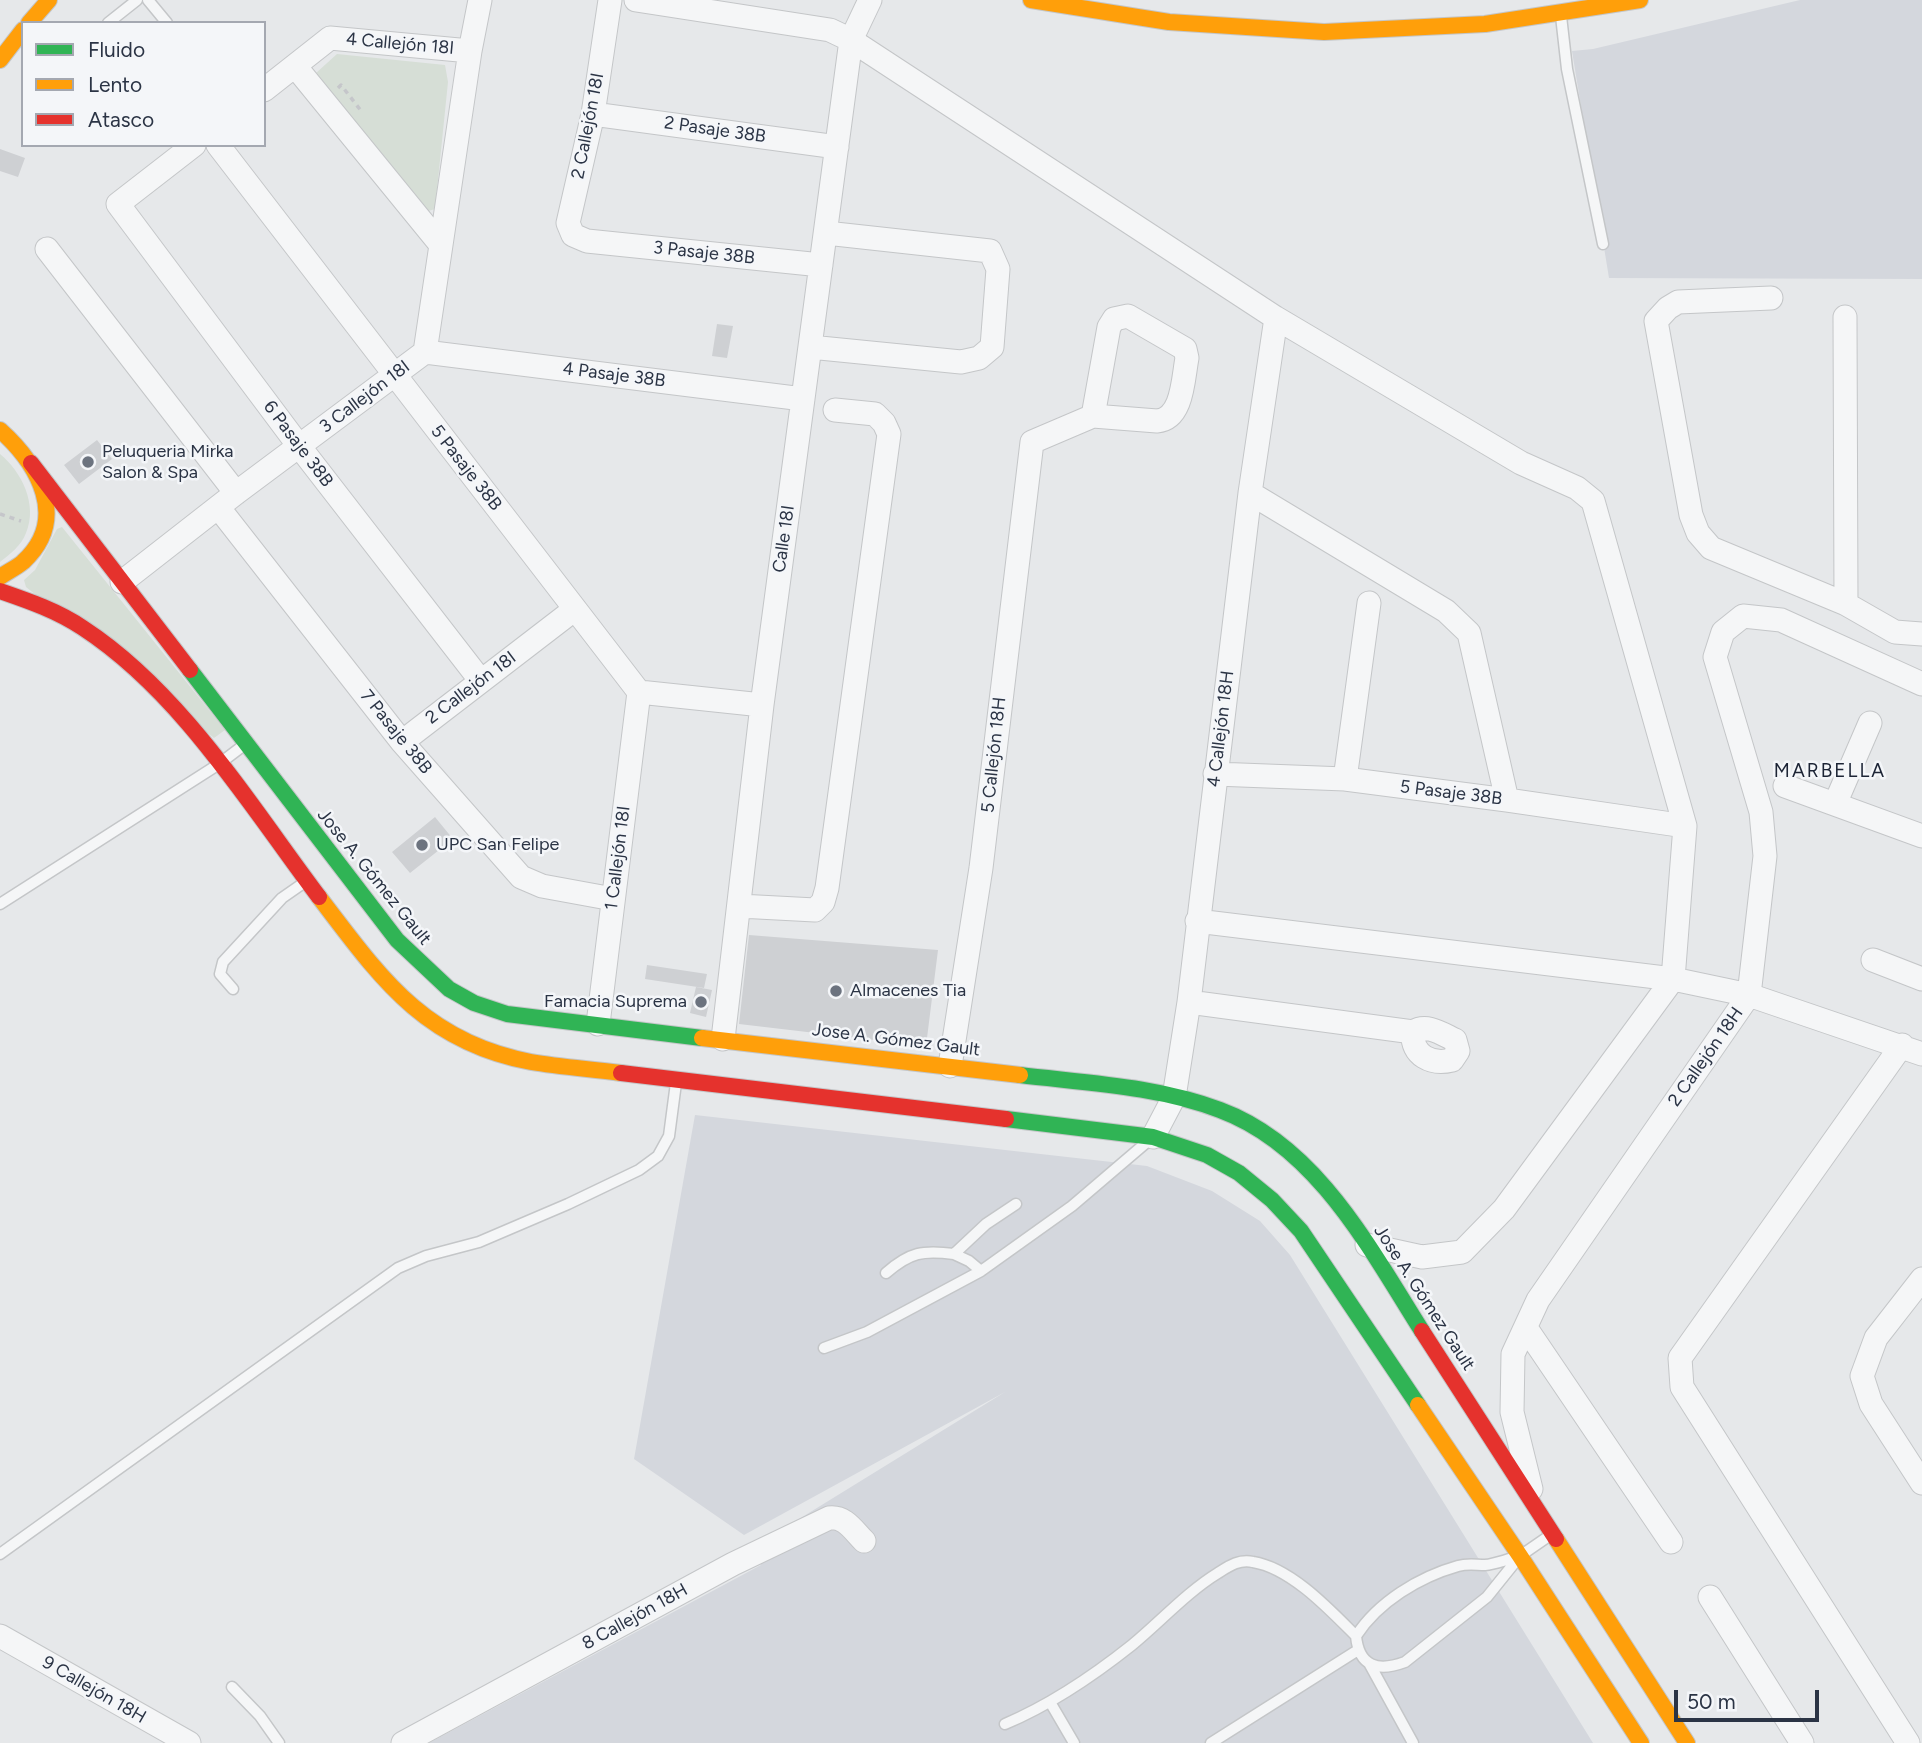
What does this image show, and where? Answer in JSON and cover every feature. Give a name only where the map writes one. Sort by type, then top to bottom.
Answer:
[{"type":"main road","points":[[31,21],[49,0]]},
{"type":"main road","points":[[1031,0],[1169,22],[1324,32],[1426,28],[1559,7],[1640,0]]},
{"type":"main road","points":[[0,60],[21,33]]},
{"type":"main road","points":[[0,419],[15,442]]},
{"type":"main road","points":[[0,430],[15,442]]},
{"type":"main road","name":"Jose A. Gómez Gault","points":[[15,442],[397,940],[429,973],[457,994],[486,1009],[519,1016],[1127,1088],[1192,1101],[1235,1116],[1272,1139],[1304,1164],[1338,1202],[1687,1743]]},
{"type":"main road","points":[[0,577],[32,555],[46,527],[44,494],[32,463]]},
{"type":"main road","points":[[0,591],[20,596],[72,620],[121,653],[165,698],[219,764],[379,975],[429,1023],[460,1041],[492,1053],[531,1062],[1153,1137],[1215,1158],[1246,1177],[1272,1198],[1287,1215],[1332,1276],[1520,1556],[1641,1743]]},
{"type":"street","name":"3 Callejón 18I","points":[[122,582],[425,352],[480,0]]},
{"type":"street","name":"2 Callejón 18I","points":[[587,242],[573,234],[568,223],[593,114],[610,0]]},
{"type":"street","points":[[636,0],[830,30],[851,40],[1276,318],[1521,463],[1588,495],[1596,509],[1685,826],[1673,979],[1504,1209],[1462,1252],[1422,1257],[1367,1245]]},
{"type":"street","name":"Calle 18I","points":[[723,1039],[762,705],[851,40],[870,0]]},
{"type":"street","name":"4 Callejón 18I","points":[[266,88],[330,38],[470,51]]},
{"type":"street","points":[[295,66],[441,245]]},
{"type":"street","name":"2 Pasaje 38B","points":[[593,114],[837,147]]},
{"type":"street","name":"6 Pasaje 38B","points":[[191,147],[118,204],[299,446],[481,681]]},
{"type":"street","name":"5 Pasaje 38B","points":[[220,147],[639,692]]},
{"type":"street","points":[[810,347],[961,362],[979,358],[992,347],[998,269],[990,251],[826,233]]},
{"type":"street","name":"3 Pasaje 38B","points":[[587,242],[821,265]]},
{"type":"street","name":"7 Pasaje 38B","points":[[47,249],[401,742],[521,877],[542,886],[613,899]]},
{"type":"street","points":[[1771,298],[1678,302],[1656,321],[1691,515],[1698,533],[1711,548],[1846,604],[1895,632],[1922,634]]},
{"type":"street","points":[[1128,316],[1185,349],[1187,358],[1175,412],[1171,416],[1157,422],[1093,416],[1109,327],[1114,318],[1128,316]]},
{"type":"street","points":[[1845,317],[1846,604]]},
{"type":"street","name":"4 Callejón 18H","points":[[1153,1137],[1174,1097],[1189,1002],[1250,493],[1276,318]]},
{"type":"street","name":"4 Pasaje 38B","points":[[425,352],[803,399]]},
{"type":"street","points":[[738,906],[815,911],[823,902],[827,888],[889,434],[884,423],[875,414],[835,410]]},
{"type":"street","name":"5 Callejón 18H","points":[[950,1066],[986,868],[1011,680],[1032,442],[1093,416]]},
{"type":"street","points":[[1250,493],[1446,611],[1469,633],[1507,800]]},
{"type":"street","points":[[1345,779],[1369,603]]},
{"type":"street","name":"2 Callejón 18I","points":[[401,742],[575,609]]},
{"type":"street","name":"2 Callejón 18H","points":[[1536,1507],[1512,1412],[1514,1354],[1538,1300],[1749,995],[1765,856],[1761,812],[1716,657],[1723,632],[1743,616],[1781,620],[1922,684]]},
{"type":"street","points":[[639,692],[762,705]]},
{"type":"street","name":"1 Callejón 18I","points":[[598,1024],[639,692]]},
{"type":"street","points":[[1835,804],[1870,723]]},
{"type":"street","name":"5 Pasaje 38B","points":[[1215,774],[1345,779],[1685,826]]},
{"type":"street","points":[[1785,786],[1922,836]]},
{"type":"street","points":[[1197,921],[1673,979],[1749,995],[1912,1049],[1680,1358],[1682,1387],[1908,1743]]},
{"type":"street","points":[[1873,960],[1922,979]]},
{"type":"street","points":[[1189,1002],[1413,1032]]},
{"type":"street","points":[[1922,1279],[1876,1338],[1862,1376],[1871,1404],[1922,1483]]},
{"type":"street","points":[[1525,1328],[1671,1542]]},
{"type":"street","name":"8 Callejón 18H","points":[[403,1743],[733,1564],[829,1518],[838,1517],[845,1521],[864,1541]]},
{"type":"street","points":[[1710,1597],[1802,1743]]},
{"type":"street","name":"9 Callejón 18H","points":[[0,1636],[189,1743]]},
{"type":"lane","points":[[111,21],[137,0]]},
{"type":"lane","points":[[148,0],[165,21]]},
{"type":"lane","points":[[1559,7],[1567,69],[1603,244]]},
{"type":"lane","points":[[0,904],[219,764],[245,744]]},
{"type":"lane","points":[[233,989],[220,974],[223,962],[282,898],[307,881]]},
{"type":"lane","points":[[0,1554],[398,1268],[426,1256],[479,1242],[568,1205],[639,1170],[658,1156],[669,1136],[676,1080]]},
{"type":"lane","points":[[824,1348],[867,1332],[981,1271],[1072,1206],[1153,1137]]},
{"type":"lane","points":[[954,1254],[986,1224],[1016,1203]]},
{"type":"lane","points":[[886,1273],[903,1258],[933,1251],[954,1254],[981,1271]]},
{"type":"lane","points":[[1369,1663],[1390,1667],[1405,1662],[1487,1597],[1520,1556],[1553,1533]]},
{"type":"lane","points":[[1356,1636],[1378,1608],[1391,1598],[1434,1576],[1457,1566],[1473,1563],[1485,1565],[1520,1556]]},
{"type":"lane","points":[[1004,1724],[1050,1702],[1129,1647],[1215,1575],[1237,1562],[1253,1562],[1286,1575],[1356,1636],[1358,1650],[1369,1663],[1413,1743]]},
{"type":"lane","points":[[1211,1743],[1358,1650]]},
{"type":"lane","points":[[232,1688],[260,1716],[279,1743]]},
{"type":"lane","points":[[1050,1702],[1074,1743]]},
{"type":"path","points":[[0,514],[26,522],[26,515]]},
{"type":"shaded area","points":[[1800,0],[1922,0],[1922,279],[1609,278],[1572,51],[1593,49]]},
{"type":"shaded area","points":[[337,54],[445,65],[448,82],[435,209],[425,212],[316,73]]},
{"type":"shaded area","points":[[0,454],[21,480],[29,500],[30,511],[24,538],[0,562]]},
{"type":"shaded area","points":[[62,527],[225,730],[214,738],[26,587],[24,580],[35,570],[57,529]]},
{"type":"shaded area","points":[[695,1115],[1147,1166],[1212,1191],[1260,1221],[1290,1255],[1593,1743],[429,1743],[761,1565],[752,1548],[1005,1392],[744,1535],[634,1459]]},
{"type":"building","points":[[0,149],[25,158],[18,177],[0,171]]},
{"type":"building","points":[[717,324],[733,326],[727,358],[712,356]]},
{"type":"building","name":"Peluqueria Mirka Salon & Spa","points":[[97,440],[112,459],[79,484],[64,465]]},
{"type":"building","name":"UPC San Felipe","points":[[435,817],[453,839],[410,873],[392,852]]},
{"type":"building","name":"Almacenes Tia","points":[[749,935],[938,950],[926,1046],[739,1024]]},
{"type":"building","points":[[647,965],[707,974],[704,988],[645,979]]},
{"type":"building","name":"Famacia Suprema","points":[[696,987],[712,990],[706,1017],[690,1013]]},
{"type":"traffic: fast","points":[[190,670],[397,940],[449,989],[474,1003],[507,1014],[702,1038]]},
{"type":"traffic: fast","points":[[1020,1075],[1146,1090],[1196,1102],[1254,1126],[1285,1148],[1313,1174],[1338,1203],[1422,1331]]},
{"type":"traffic: fast","points":[[1006,1119],[1153,1137],[1207,1155],[1239,1173],[1272,1200],[1301,1231],[1418,1405]]},
{"type":"traffic: slow","points":[[31,21],[49,0]]},
{"type":"traffic: slow","points":[[1031,0],[1169,22],[1324,32],[1485,24],[1640,0]]},
{"type":"traffic: slow","points":[[0,60],[21,33]]},
{"type":"traffic: slow","points":[[0,430],[14,444],[36,475],[46,510],[45,528],[37,545],[23,562],[0,577]]},
{"type":"traffic: slow","points":[[319,897],[385,979],[433,1022],[461,1039],[531,1062],[621,1073]]},
{"type":"traffic: slow","points":[[702,1038],[1020,1075]]},
{"type":"traffic: slow","points":[[1418,1405],[1641,1743]]},
{"type":"traffic: slow","points":[[1556,1539],[1687,1743]]},
{"type":"traffic: jam","points":[[31,463],[190,670]]},
{"type":"traffic: jam","points":[[0,591],[64,616],[118,654],[151,684],[212,752],[319,897]]},
{"type":"traffic: jam","points":[[621,1073],[1006,1119]]},
{"type":"traffic: jam","points":[[1422,1331],[1556,1539]]},
{"type":"place","name":"Peluqueria Mirka Salon & Spa","points":[[88,462]]},
{"type":"place","name":"UPC San Felipe","points":[[422,845]]},
{"type":"place","name":"Almacenes Tia","points":[[836,991]]},
{"type":"place","name":"Famacia Suprema","points":[[701,1002]]},
{"type":"district","name":"MARBELLA","points":[[1830,771]]}]
